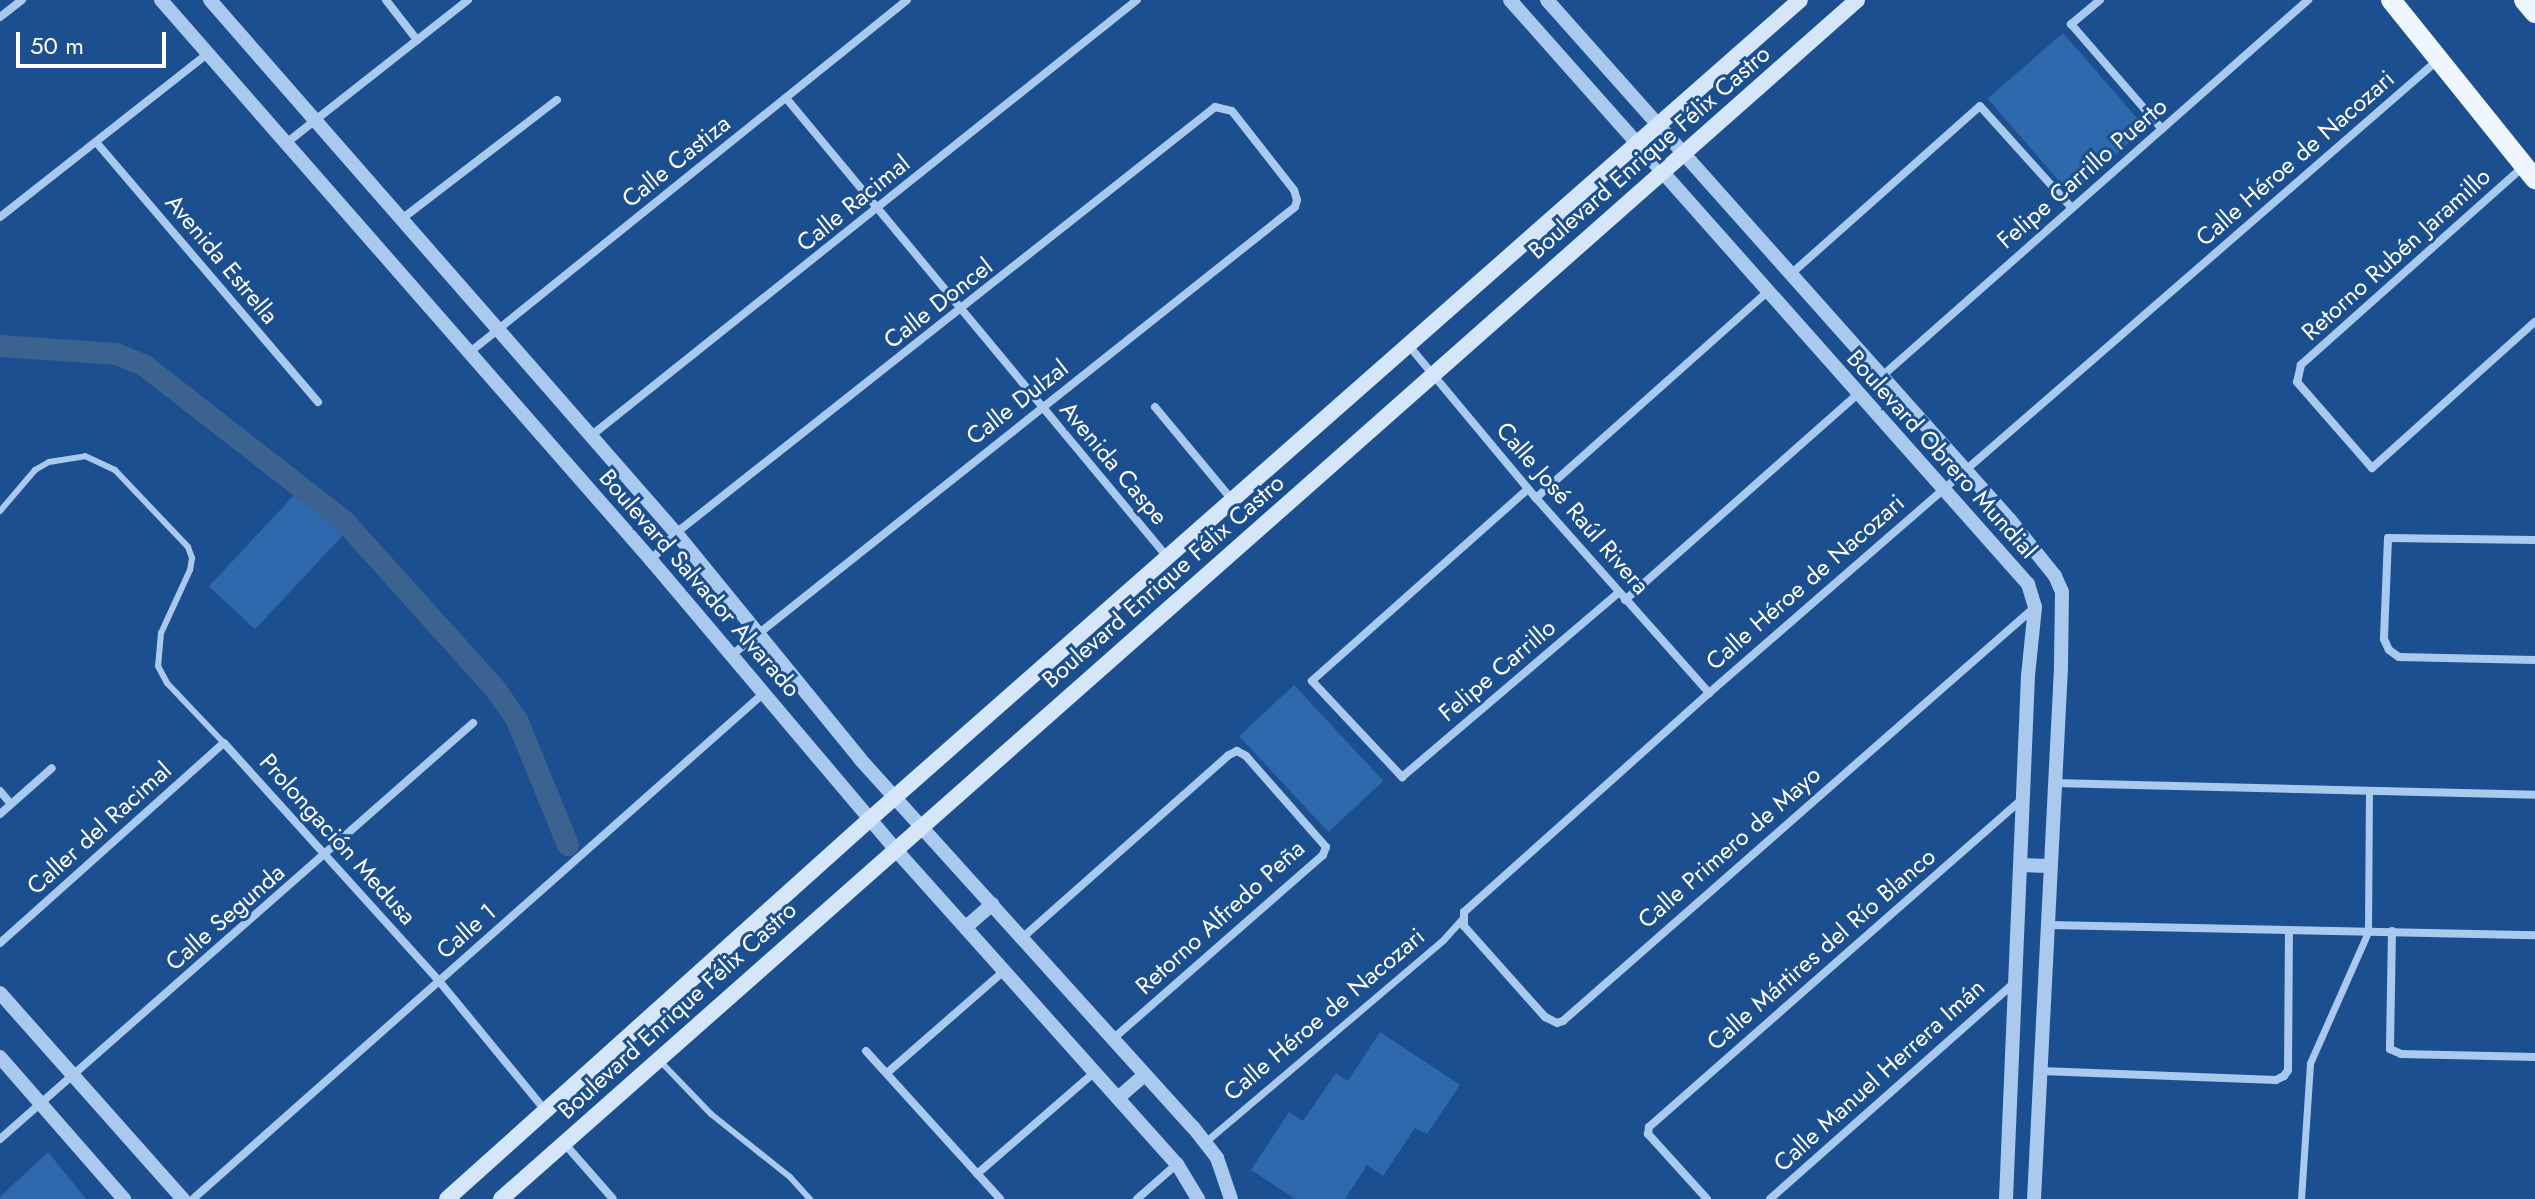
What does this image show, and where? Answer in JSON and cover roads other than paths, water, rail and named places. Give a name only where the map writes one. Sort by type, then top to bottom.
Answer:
[{"type":"main road","name":"Boulevard Enrique Félix Castro","points":[[447,1199],[870,819],[1410,347],[1800,0]]},
{"type":"main road","name":"Boulevard Enrique Félix Castro","points":[[501,1199],[1857,0]]},
{"type":"main road","points":[[2391,0],[2531,171]]},
{"type":"main road","points":[[2524,0],[2535,13]]},
{"type":"street","points":[[0,17],[22,0]]},
{"type":"street","name":"Boulevard Salvador Alvarado","points":[[161,0],[765,691],[895,849],[1177,1164],[1198,1199]]},
{"type":"street","name":"Boulevard Salvador Alvarado","points":[[210,0],[592,435],[896,798],[1205,1142],[1224,1173],[1231,1199]]},
{"type":"street","points":[[386,0],[417,40]]},
{"type":"street","points":[[285,145],[468,0]]},
{"type":"street","name":"Calle Castiza","points":[[470,352],[907,0]]},
{"type":"street","name":"Calle Racimal","points":[[592,435],[1137,0]]},
{"type":"street","name":"Boulevard Obrero Mundial","points":[[1510,0],[2028,584],[2035,607]]},
{"type":"street","name":"Boulevard Obrero Mundial","points":[[1547,0],[1965,471],[2055,576],[2062,592],[2034,1199]]},
{"type":"street","points":[[2100,0],[2071,24],[2162,129]]},
{"type":"street","name":"Felipe Carrillo Puerto","points":[[1881,377],[2308,0]]},
{"type":"street","points":[[0,217],[207,54]]},
{"type":"street","name":"Calle Héroe de Nacozari","points":[[1205,1142],[1443,940],[1462,919],[1464,912],[1709,693],[2439,59]]},
{"type":"street","name":"Avenida Caspe","points":[[786,98],[1168,558]]},
{"type":"street","points":[[403,218],[557,100]]},
{"type":"street","points":[[1792,273],[1980,106],[2072,208]]},
{"type":"street","name":"Calle Doncel","points":[[651,560],[676,533],[1215,107],[1225,108]]},
{"type":"street","name":"Calle Dulzal","points":[[733,654],[1295,207],[1297,200],[1294,190],[1232,111],[1225,108]]},
{"type":"street","name":"Avenida Estrella","points":[[96,142],[318,402]]},
{"type":"street","name":"Retorno Rubén Jaramillo","points":[[2531,171],[2301,365],[2297,382],[2372,468],[2535,322]]},
{"type":"street","points":[[1536,498],[1768,291]]},
{"type":"street","points":[[1808,336],[1830,318]]},
{"type":"street","name":"Calle José Raúl Rivera","points":[[1410,347],[1528,489],[1709,693]]},
{"type":"street","name":"Felipe Carrillo","points":[[1528,489],[1312,681],[1402,777],[1622,596],[1859,393]]},
{"type":"street","points":[[1155,407],[1233,501]]},
{"type":"street","points":[[2535,540],[2388,538],[2384,639],[2389,650],[2399,657],[2535,660]]},
{"type":"street","points":[[2006,1199],[2023,798],[2035,607]]},
{"type":"street","name":"Calle Primero de Mayo","points":[[1462,919],[1545,1017],[1557,1023],[1563,1021],[2035,607]]},
{"type":"street","name":"Calle 1","points":[[193,1199],[765,691]]},
{"type":"street","name":"Calle Segunda","points":[[0,1139],[327,855],[473,723]]},
{"type":"street","name":"Prolongación Medusa","points":[[224,743],[439,981],[545,1111]]},
{"type":"street","name":"Caller del Racimal","points":[[0,943],[224,743]]},
{"type":"street","name":"Retorno Alfredo Peña","points":[[1022,938],[1237,751],[1246,756],[1326,847],[1323,855],[1113,1039]]},
{"type":"street","points":[[0,814],[52,768]]},
{"type":"street","points":[[2053,783],[2535,795]]},
{"type":"street","points":[[2301,1199],[2310,1063],[2368,932],[2369,790]]},
{"type":"street","points":[[0,791],[11,804]]},
{"type":"street","name":"Calle Mártires del Río Blanco","points":[[1707,1199],[1647,1131],[2023,798]]},
{"type":"street","points":[[2020,865],[2051,866]]},
{"type":"street","points":[[966,927],[992,904]]},
{"type":"street","points":[[2049,925],[2535,935]]},
{"type":"street","points":[[2392,931],[2390,1049],[2401,1054],[2535,1057]]},
{"type":"street","points":[[2041,1071],[2276,1080],[2284,1076],[2288,1070],[2289,932]]},
{"type":"street","points":[[887,1073],[1005,970]]},
{"type":"street","name":"Calle Manuel Herrera Imán","points":[[1770,1199],[2015,981]]},
{"type":"street","points":[[0,993],[183,1199]]},
{"type":"street","points":[[866,1051],[1000,1199]]},
{"type":"street","points":[[0,1057],[124,1199]]},
{"type":"street","points":[[977,1174],[1096,1071]]},
{"type":"street","points":[[1118,1098],[1144,1075]]},
{"type":"street","points":[[564,1143],[613,1199]]},
{"type":"street","points":[[1137,1199],[1177,1164]]},
{"type":"lane","points":[[0,511],[35,470],[65,457],[85,456],[100,461],[136,493],[188,547],[192,558],[185,585],[161,633],[158,666],[167,683],[224,743]]},
{"type":"lane","points":[[658,1060],[711,1114],[790,1177],[810,1199]]},
{"type":"waterway","points":[[0,346],[116,354],[145,366],[344,521],[496,690],[517,720],[568,845]]}]
